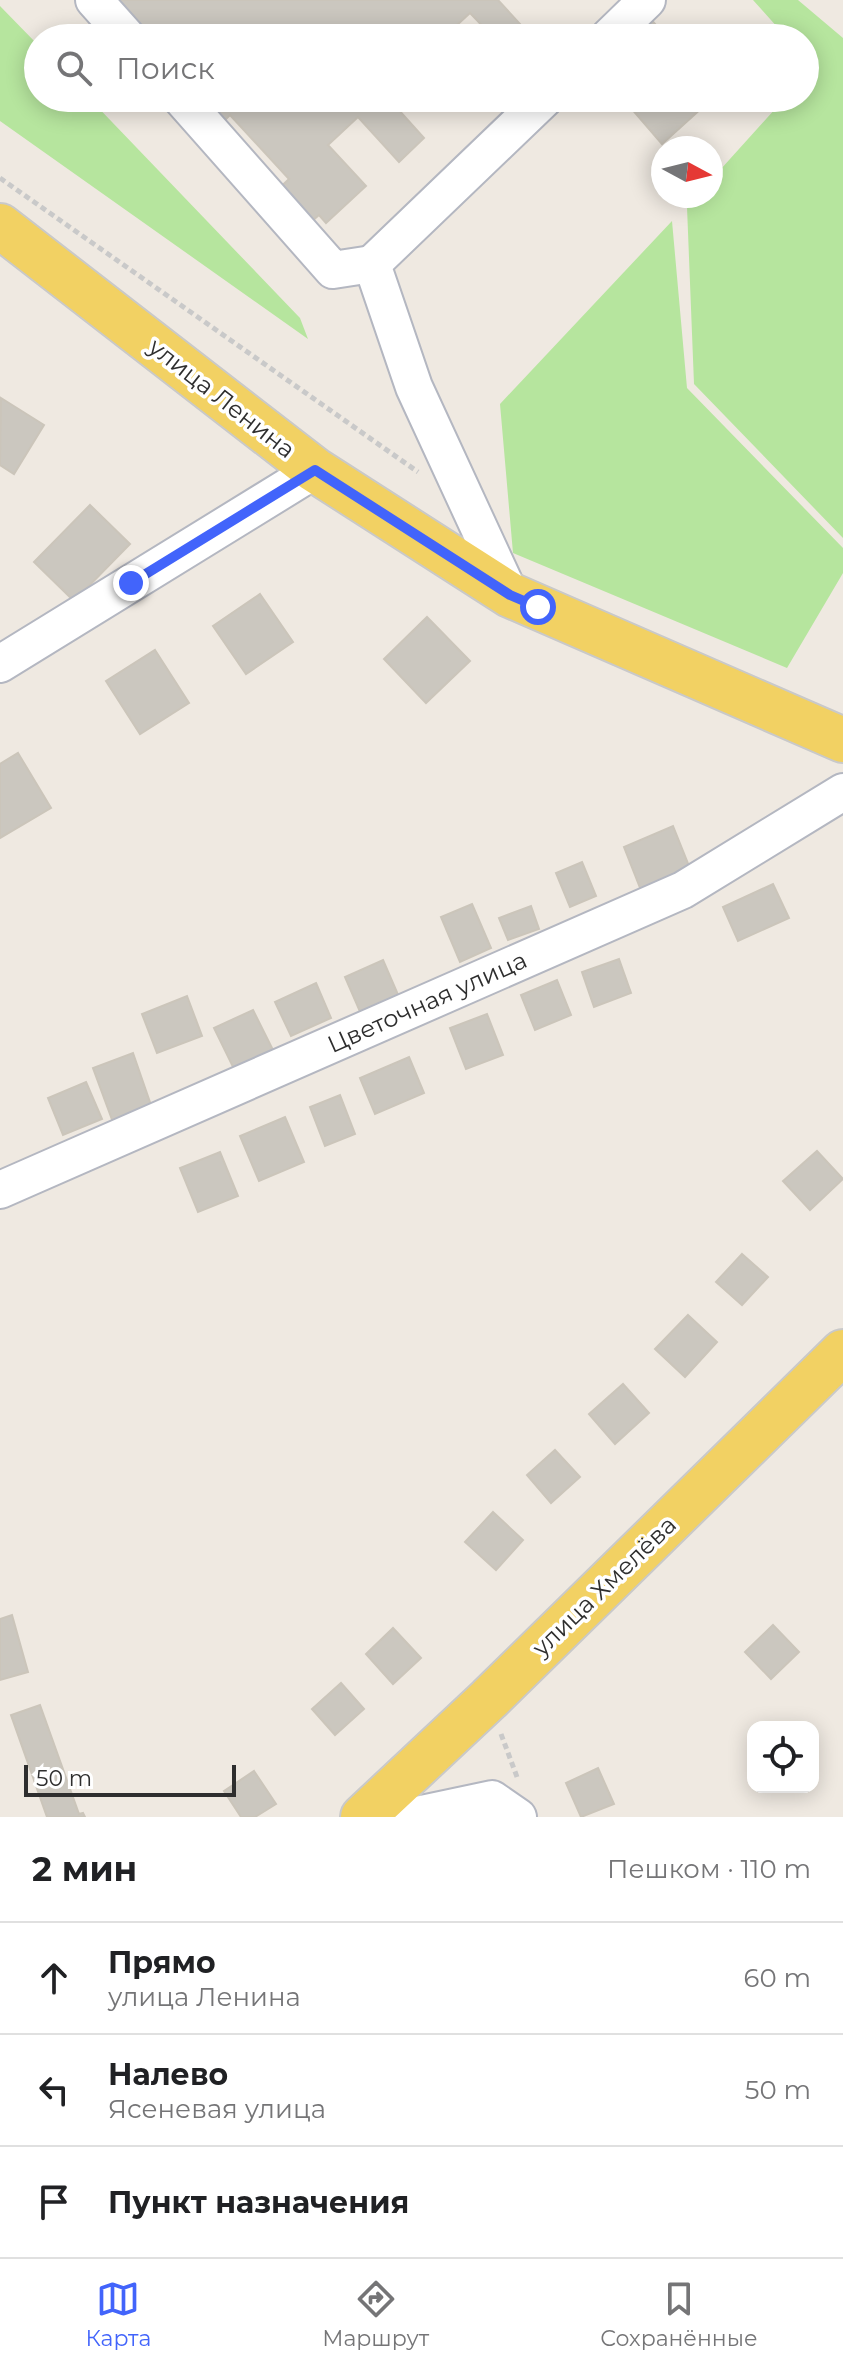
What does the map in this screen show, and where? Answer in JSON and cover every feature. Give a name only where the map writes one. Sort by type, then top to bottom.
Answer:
[{"type":"main road","name":"улица Ленина","points":[[0,226],[315,470],[510,595],[843,740]]},
{"type":"main road","name":"улица Хмелёва","points":[[363,1817],[489,1699],[843,1352]]},
{"type":"street","points":[[94,0],[115,24]]},
{"type":"street","points":[[622,24],[647,0]]},
{"type":"street","points":[[193,112],[333,270],[372,264],[530,112]]},
{"type":"street","points":[[372,264],[414,387],[510,595]]},
{"type":"street","points":[[0,664],[315,470]]},
{"type":"street","name":"Цветочная улица","points":[[0,1190],[683,890],[843,792]]},
{"type":"street","points":[[407,1817],[492,1799],[519,1801]]},
{"type":"path","points":[[0,178],[420,474]]},
{"type":"path","points":[[489,1699],[519,1801]]},
{"type":"green space","points":[[753,0],[798,0],[843,38],[843,538],[694,384],[687,208],[723,208],[723,167],[772,112],[819,112],[819,24],[774,24]]},
{"type":"green space","points":[[0,6],[24,31],[24,112],[102,112],[300,318],[308,339],[0,121]]},
{"type":"green space","points":[[672,221],[687,388],[843,548],[843,573],[787,668],[513,553],[500,404]]},
{"type":"building","points":[[114,0],[498,0],[520,24],[481,24],[470,13],[458,24],[136,24]]},
{"type":"building","points":[[649,17],[655,24],[641,24]]},
{"type":"building","points":[[216,112],[401,112],[424,138],[399,162],[358,117],[328,145],[366,186],[326,223],[319,215],[304,228],[273,194],[289,179],[230,115],[224,121]]},
{"type":"building","points":[[634,112],[697,112],[671,136],[655,136]]},
{"type":"building","points":[[1,398],[44,425],[14,474],[0,465]]},
{"type":"building","points":[[90,505],[130,544],[74,601],[34,562]]},
{"type":"building","points":[[260,594],[293,642],[246,674],[213,626]]},
{"type":"building","points":[[427,617],[470,661],[426,703],[384,659]]},
{"type":"building","points":[[155,650],[189,703],[140,734],[106,681]]},
{"type":"building","points":[[18,753],[51,808],[0,838],[0,764]]},
{"type":"building","points":[[673,826],[693,876],[644,898],[624,847]]},
{"type":"building","points":[[582,862],[596,896],[570,907],[556,873]]},
{"type":"building","points":[[773,884],[789,918],[738,941],[723,907]]},
{"type":"building","points":[[472,904],[491,948],[460,962],[441,917]]},
{"type":"building","points":[[531,906],[539,929],[508,940],[499,918]]},
{"type":"building","points":[[619,959],[631,993],[594,1007],[582,972]]},
{"type":"building","points":[[383,960],[399,997],[361,1014],[345,977]]},
{"type":"building","points":[[557,980],[571,1015],[535,1030],[521,995]]},
{"type":"building","points":[[316,983],[331,1018],[291,1036],[275,1002]]},
{"type":"building","points":[[187,996],[202,1036],[157,1053],[142,1014]]},
{"type":"building","points":[[253,1010],[274,1052],[235,1071],[214,1028]]},
{"type":"building","points":[[487,1014],[503,1055],[466,1069],[450,1028]]},
{"type":"building","points":[[133,1053],[153,1111],[114,1125],[93,1068]]},
{"type":"building","points":[[409,1057],[424,1093],[375,1114],[360,1078]]},
{"type":"building","points":[[86,1082],[102,1119],[63,1135],[48,1098]]},
{"type":"building","points":[[340,1095],[355,1134],[325,1146],[310,1107]]},
{"type":"building","points":[[285,1117],[304,1162],[259,1181],[240,1136]]},
{"type":"building","points":[[817,1151],[843,1179],[810,1210],[783,1181]]},
{"type":"building","points":[[220,1152],[238,1196],[198,1212],[180,1168]]},
{"type":"building","points":[[742,1254],[768,1277],[742,1305],[716,1282]]},
{"type":"building","points":[[688,1315],[717,1342],[685,1377],[655,1349]]},
{"type":"building","points":[[623,1384],[649,1413],[615,1444],[589,1414]]},
{"type":"building","points":[[555,1450],[580,1477],[551,1503],[527,1475]]},
{"type":"building","points":[[493,1512],[523,1540],[496,1570],[465,1542]]},
{"type":"building","points":[[12,1615],[28,1672],[0,1680],[0,1619]]},
{"type":"building","points":[[773,1625],[799,1652],[771,1679],[745,1652]]},
{"type":"building","points":[[393,1628],[421,1658],[393,1684],[366,1654]]},
{"type":"building","points":[[341,1683],[364,1709],[335,1735],[312,1709]]},
{"type":"building","points":[[40,1705],[79,1814],[83,1813],[85,1817],[47,1817],[11,1715]]},
{"type":"building","points":[[598,1768],[614,1804],[581,1817],[566,1783]]},
{"type":"building","points":[[254,1771],[276,1804],[255,1817],[241,1817],[224,1791]]},
{"type":"route","points":[[131,583],[315,470],[510,595],[538,607]]}]
